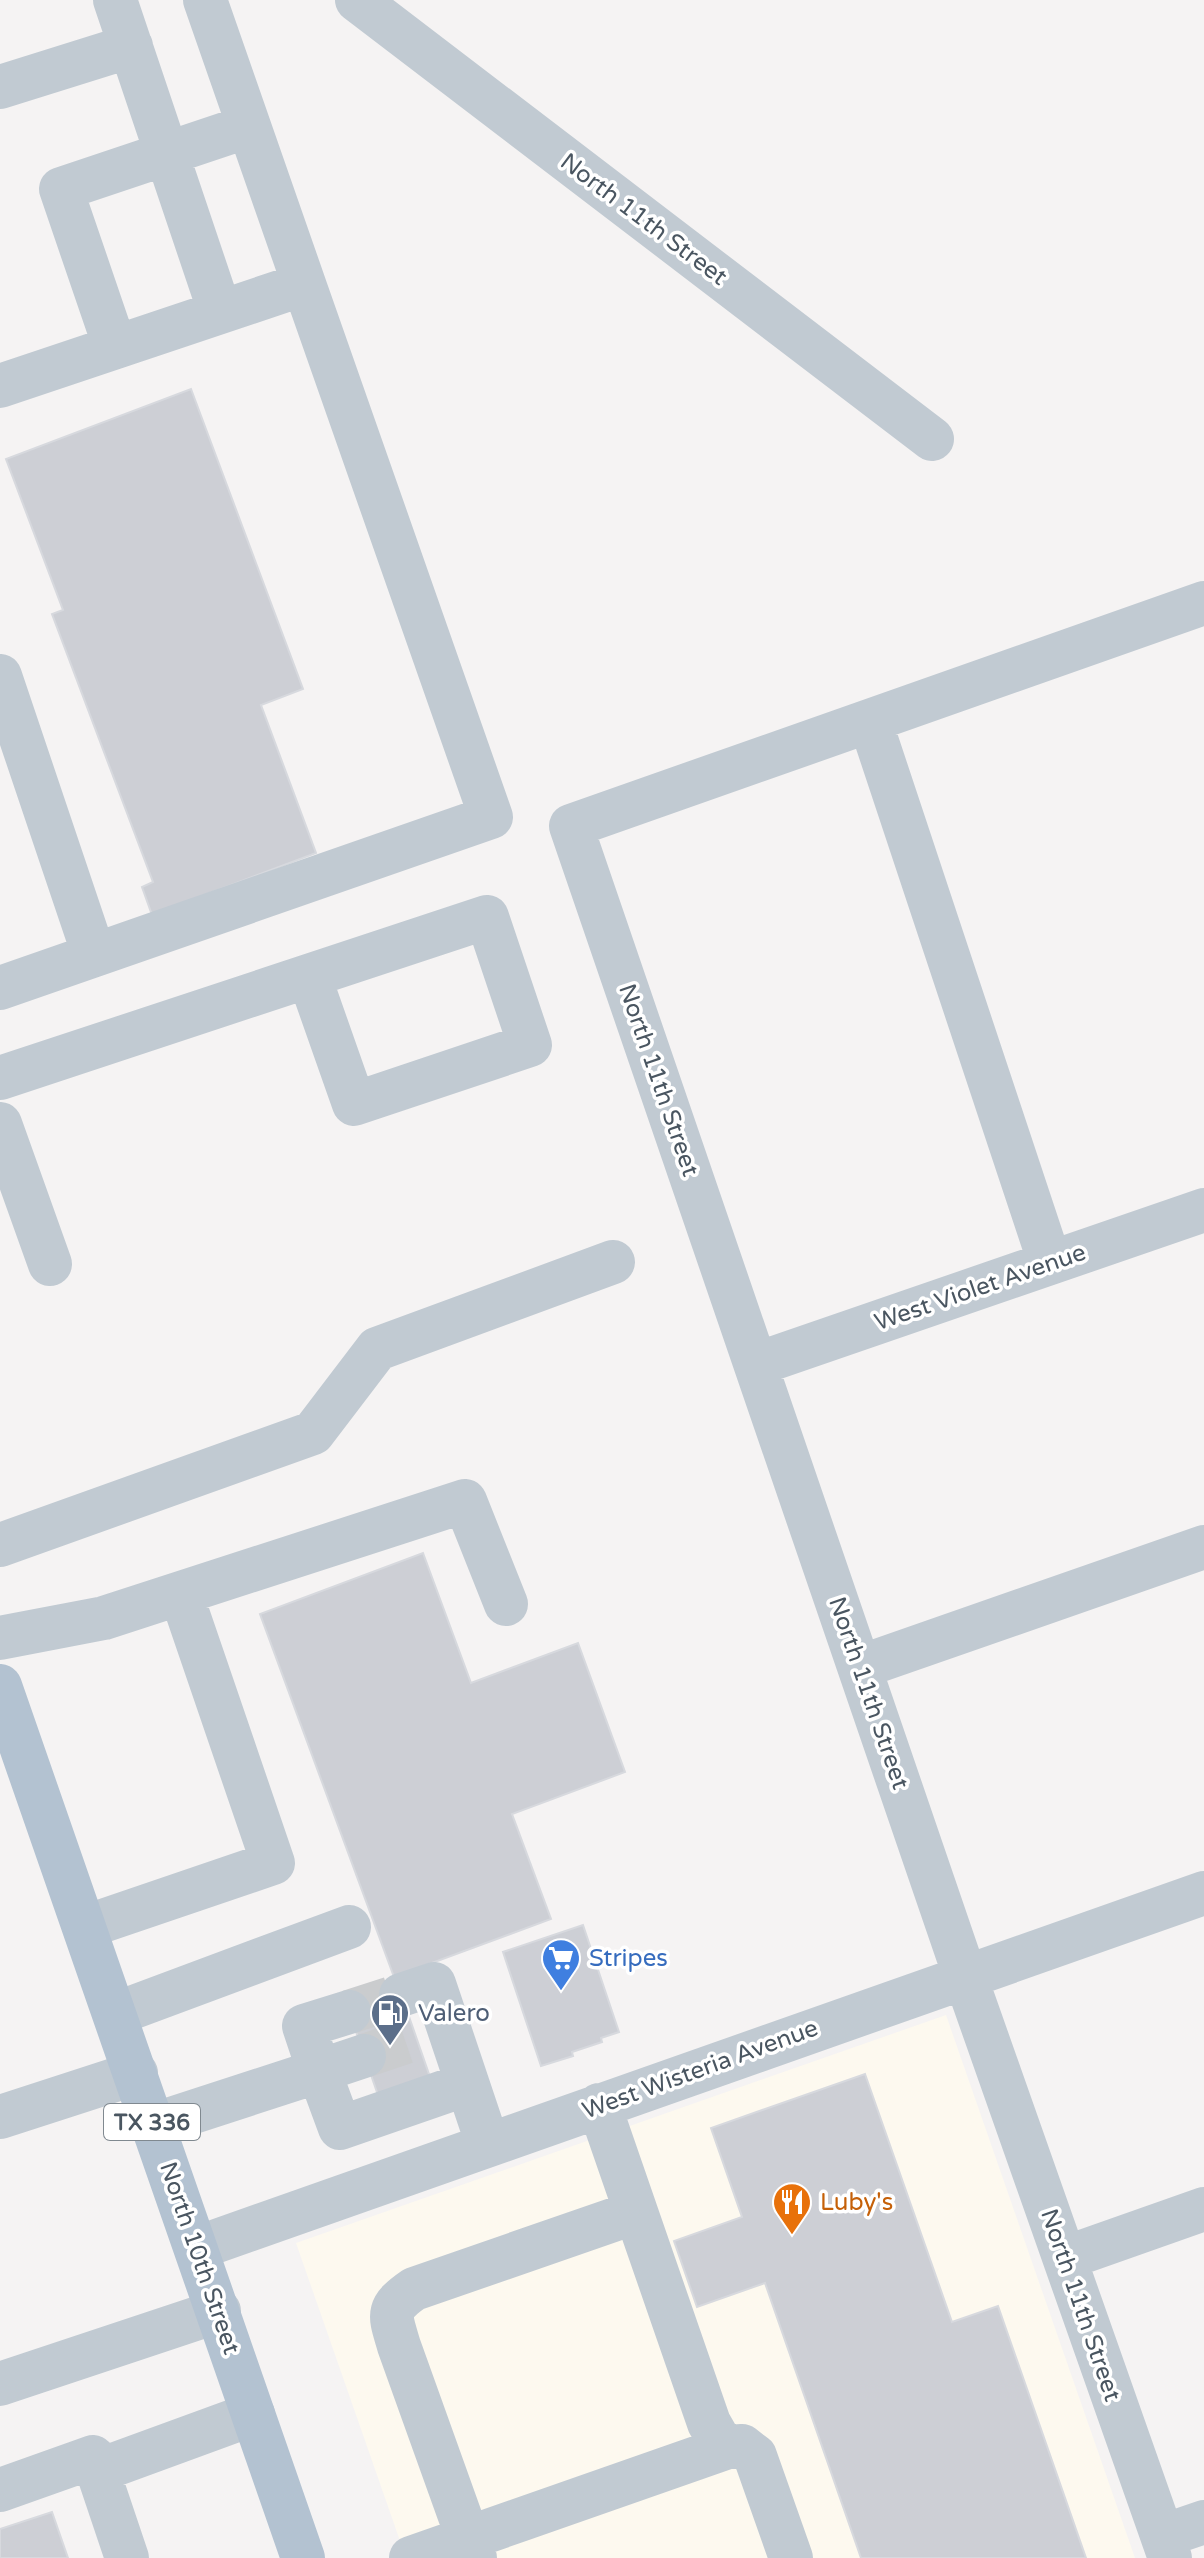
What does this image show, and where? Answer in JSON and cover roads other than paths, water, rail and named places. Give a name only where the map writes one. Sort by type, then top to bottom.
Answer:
[{"type":"main road","name":"North 10th Street","points":[[0,1686],[303,2558]]},
{"type":"street","points":[[115,0],[220,312]]},
{"type":"street","points":[[0,988],[491,817],[205,0]]},
{"type":"street","name":"North 11th Street","points":[[357,0],[932,439]]},
{"type":"street","points":[[0,87],[131,46]]},
{"type":"street","points":[[115,347],[61,189],[249,126]]},
{"type":"street","points":[[0,386],[304,284]]},
{"type":"street","points":[[1050,1263],[870,721],[1204,603]]},
{"type":"street","points":[[0,676],[94,955]]},
{"type":"street","name":"North 11th Street","points":[[870,721],[571,826],[965,1976],[1167,2547]]},
{"type":"street","points":[[0,1078],[487,917],[530,1045],[354,1104],[309,976]]},
{"type":"street","points":[[0,1124],[50,1264]]},
{"type":"street","name":"West Violet Avenue","points":[[757,1364],[1204,1210]]},
{"type":"street","points":[[0,1545],[313,1433],[377,1349],[613,1262]]},
{"type":"street","points":[[0,1638],[104,1618],[465,1501],[506,1604]]},
{"type":"street","points":[[860,1667],[1204,1547]]},
{"type":"street","points":[[85,1927],[273,1863],[181,1594]]},
{"type":"street","name":"West Wisteria Avenue","points":[[197,2248],[1204,1893]]},
{"type":"street","points":[[115,2014],[349,1927]]},
{"type":"street","points":[[401,1995],[434,1984],[433,2032],[467,2084],[488,2145]]},
{"type":"street","points":[[349,2012],[304,2026],[362,2189]]},
{"type":"street","points":[[153,2125],[364,2056]]},
{"type":"street","points":[[0,2117],[136,2073]]},
{"type":"street","points":[[340,2128],[467,2084]]},
{"type":"street","points":[[599,2105],[709,2423],[717,2437],[728,2447]]},
{"type":"street","points":[[1065,2258],[1204,2209]]},
{"type":"street","points":[[471,2548],[399,2346],[391,2316],[396,2301],[414,2289],[636,2212]]},
{"type":"street","points":[[0,2384],[219,2311]]},
{"type":"street","points":[[97,2471],[253,2414]]},
{"type":"street","points":[[411,2558],[471,2548],[728,2447],[742,2446],[755,2456],[791,2558]]},
{"type":"street","points":[[0,2490],[93,2457],[127,2558]]},
{"type":"street","points":[[1167,2547],[1204,2522]]},
{"type":"tunnel","points":[[349,2012],[401,1995]]},
{"type":"tunnel","points":[[364,2056],[417,2038]]},
{"type":"place","name":"Stripes","points":[[561,1992]]},
{"type":"place","name":"Valero","points":[[390,2047]]},
{"type":"place","name":"Luby's","points":[[792,2236]]}]
